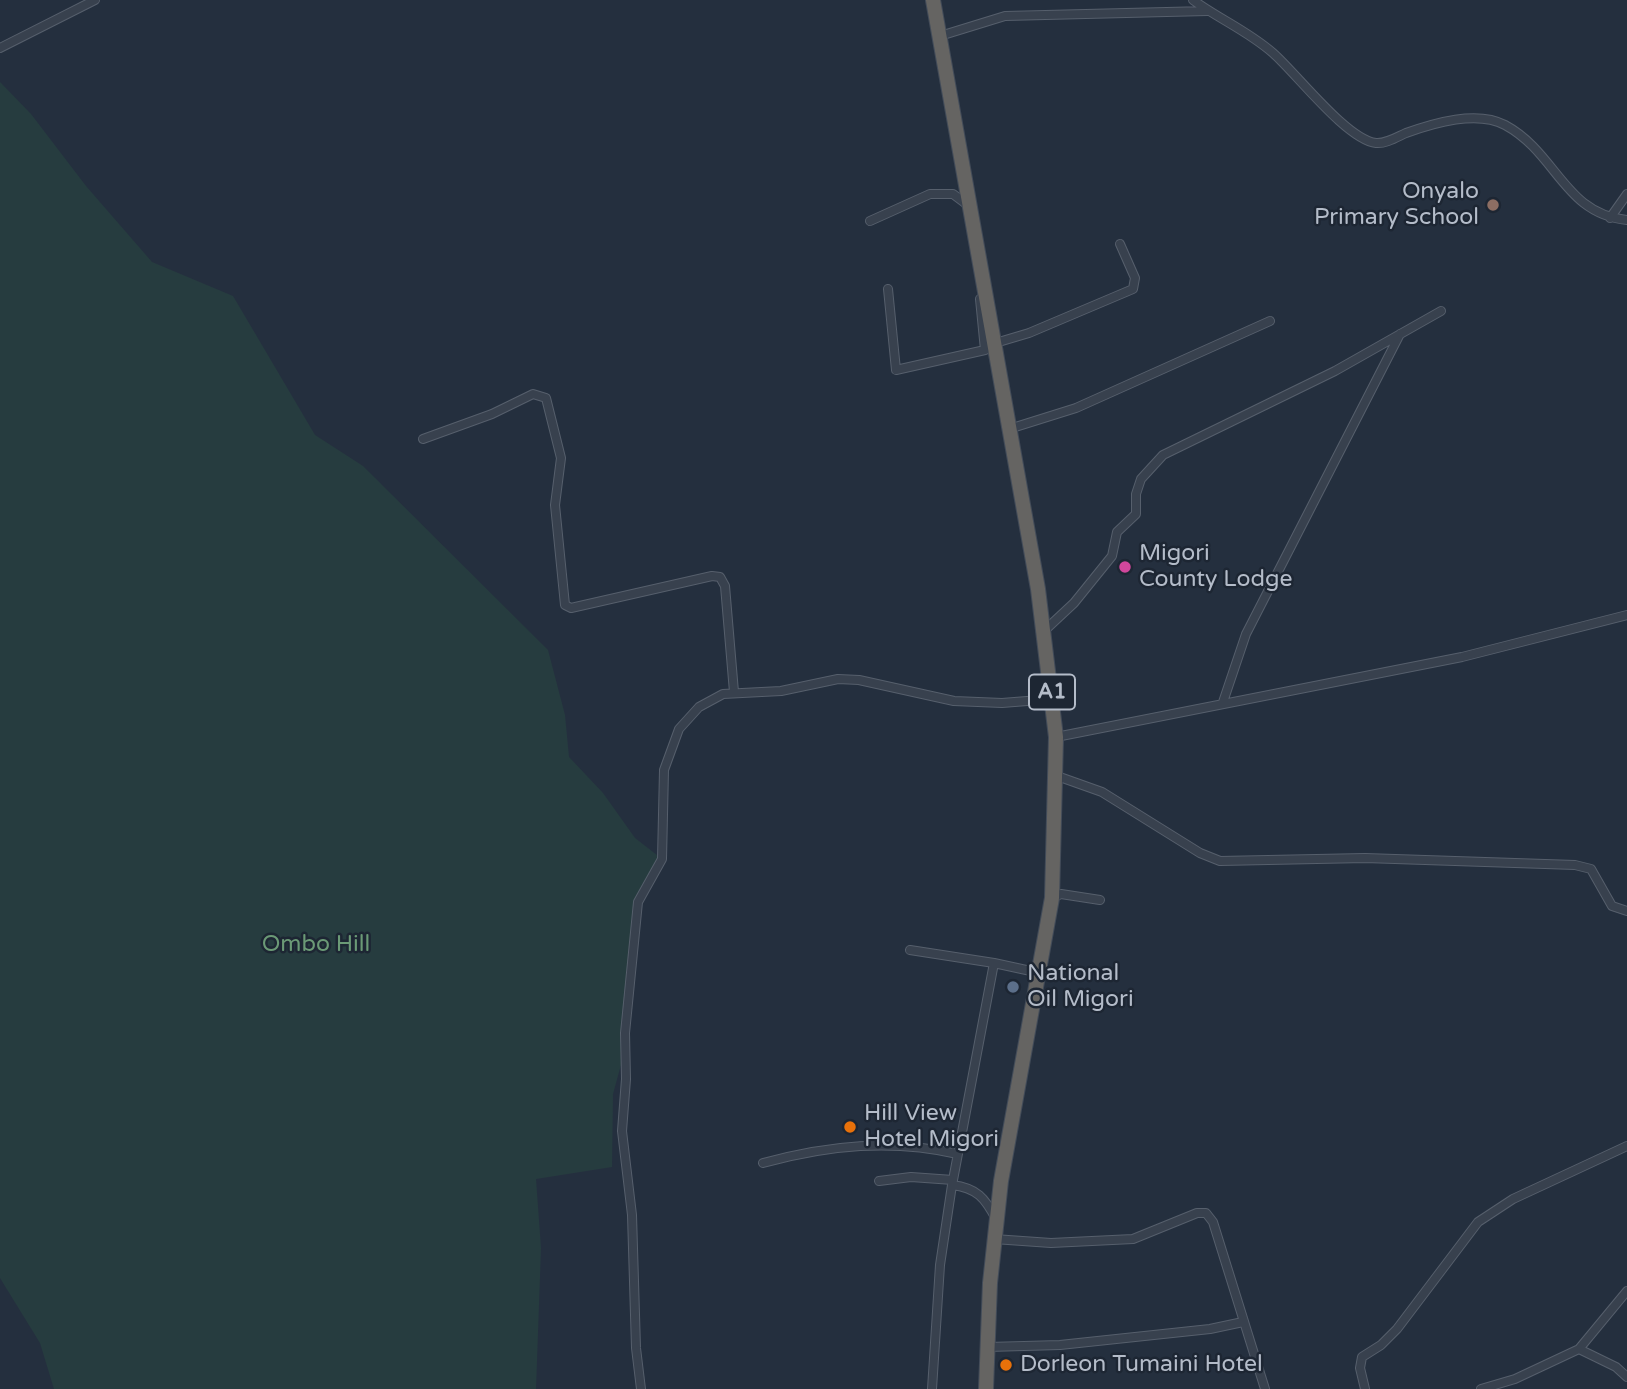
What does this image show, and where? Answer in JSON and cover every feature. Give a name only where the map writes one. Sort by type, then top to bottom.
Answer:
[{"type":"highway","name":"A1","points":[[933,0],[1044,631],[1056,737],[1052,898],[1040,973],[1015,1094],[996,1219],[986,1389]]},
{"type":"street","points":[[0,48],[94,0]]},
{"type":"street","points":[[1193,0],[1264,45],[1326,107],[1364,139],[1385,142],[1448,121],[1482,120],[1503,123],[1526,140],[1546,160],[1584,206],[1610,218],[1627,220]]},
{"type":"street","points":[[940,36],[1005,16],[1207,11]]},
{"type":"street","points":[[870,221],[930,194],[953,194],[971,207],[985,350],[896,370],[888,289]]},
{"type":"street","points":[[1610,218],[1627,194]]},
{"type":"street","points":[[992,344],[1030,333],[1132,289],[1135,278],[1120,244]]},
{"type":"street","points":[[1044,631],[1074,603],[1112,556],[1117,532],[1136,514],[1136,494],[1141,479],[1163,455],[1335,371],[1441,311]]},
{"type":"street","points":[[1009,429],[1076,408],[1270,321]]},
{"type":"street","points":[[1223,702],[1246,634],[1400,334]]},
{"type":"street","points":[[423,439],[492,414],[533,394],[545,398],[561,458],[555,505],[565,605],[571,608],[712,576],[720,578],[725,586],[734,692]]},
{"type":"street","points":[[1056,737],[1462,657],[1627,615]]},
{"type":"street","points":[[641,1389],[635,1332],[632,1215],[622,1131],[626,1079],[625,1033],[637,909],[662,859],[664,769],[673,741],[689,716],[723,694],[780,691],[847,678],[954,701],[1002,703],[1052,699]]},
{"type":"street","points":[[1057,776],[1110,796],[1200,853],[1220,861],[1365,858],[1575,865],[1595,873],[1612,906],[1627,911]]},
{"type":"street","points":[[1052,898],[1061,894],[1100,900]]},
{"type":"street","points":[[910,950],[1040,973]]},
{"type":"street","points":[[932,1389],[940,1265],[994,963]]},
{"type":"street","points":[[763,1163],[820,1149],[864,1144],[911,1146],[958,1154]]},
{"type":"street","points":[[1365,1389],[1360,1368],[1362,1357],[1381,1345],[1397,1329],[1479,1222],[1513,1199],[1627,1146]]},
{"type":"street","points":[[878,1181],[911,1177],[953,1183],[980,1194],[996,1219]]},
{"type":"street","points":[[994,1239],[1051,1243],[1133,1239],[1204,1212],[1213,1222],[1265,1389]]},
{"type":"street","points":[[1480,1389],[1515,1379],[1579,1349],[1627,1291]]},
{"type":"street","points":[[988,1347],[1060,1345],[1210,1329],[1243,1322]]},
{"type":"street","points":[[1579,1349],[1616,1367],[1627,1377]]},
{"type":"green space","name":"Ombo Hill","points":[[0,82],[31,114],[86,186],[152,262],[233,296],[315,435],[363,466],[548,650],[565,715],[569,757],[603,793],[635,838],[662,859],[644,890],[630,967],[625,1050],[613,1094],[612,1167],[536,1179],[541,1248],[536,1389],[54,1389],[40,1343],[0,1278]]},
{"type":"place","name":"Onyalo Primary School","points":[[1493,205]]},
{"type":"place","name":"Migori County Lodge","points":[[1125,567]]},
{"type":"place","name":"National Oil Migori","points":[[1013,987]]},
{"type":"place","name":"Hill View Hotel Migori","points":[[850,1127]]},
{"type":"place","name":"Dorleon Tumaini Hotel","points":[[1006,1365]]}]
